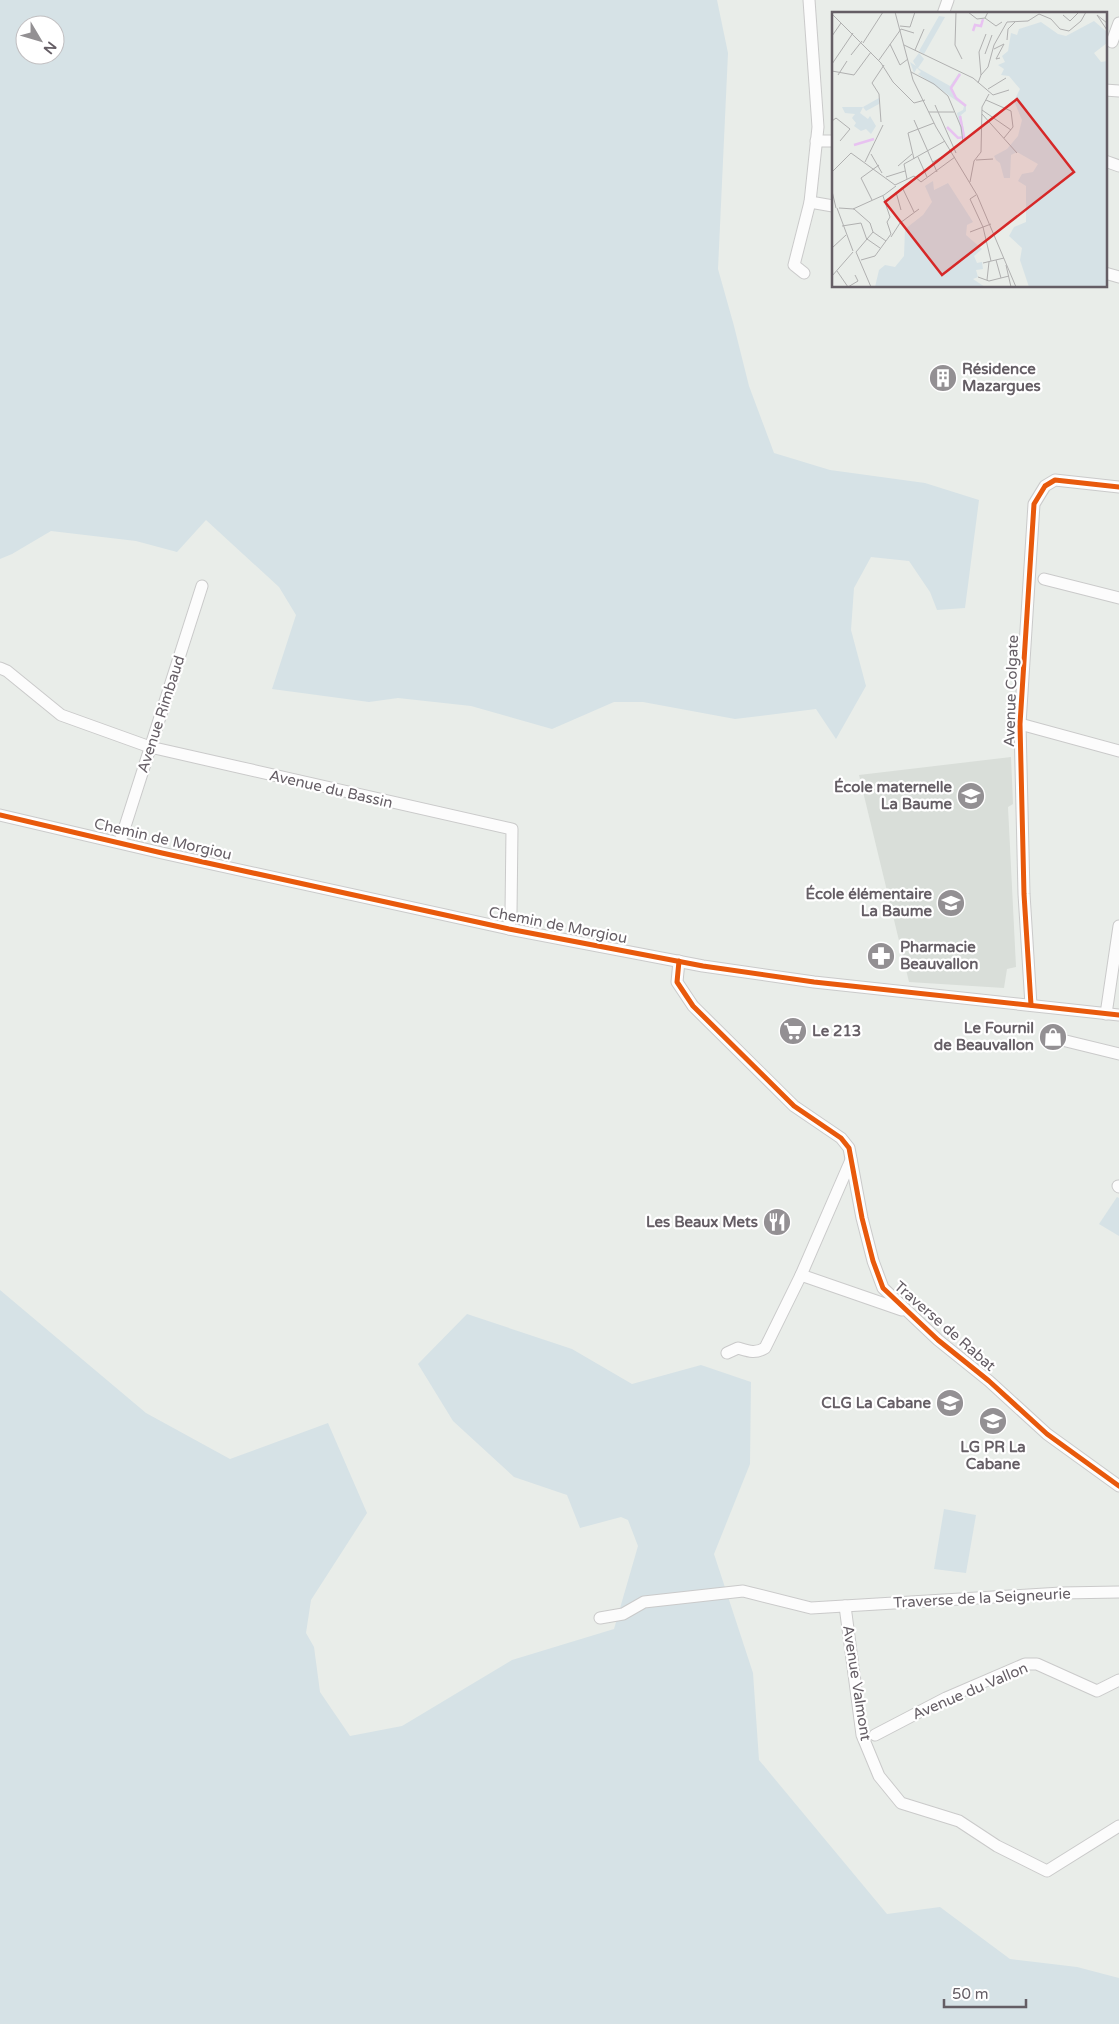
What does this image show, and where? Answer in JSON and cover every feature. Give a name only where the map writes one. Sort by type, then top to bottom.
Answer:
[{"type":"street","points":[[804,273],[794,265],[810,202],[818,127],[810,0]]},
{"type":"street","points":[[944,12],[948,0]]},
{"type":"street","points":[[1112,42],[1119,23]]},
{"type":"street","points":[[1106,90],[1119,91]]},
{"type":"street","points":[[816,141],[832,141]]},
{"type":"street","points":[[1106,161],[1119,166]]},
{"type":"street","points":[[810,202],[832,206]]},
{"type":"street","points":[[1106,273],[1119,277]]},
{"type":"street","name":"Avenue Colgate","points":[[1031,1006],[1024,894],[1020,724],[1034,504],[1045,486],[1055,480],[1119,487]]},
{"type":"street","points":[[1044,579],[1119,598]]},
{"type":"street","name":"Avenue Rimbaud","points":[[120,842],[202,586]]},
{"type":"street","name":"Avenue du Bassin","points":[[0,668],[7,671],[61,715],[150,747],[512,829],[511,913],[509,929]]},
{"type":"street","points":[[1020,724],[1119,751]]},
{"type":"street","name":"Chemin de Morgiou","points":[[0,815],[198,861],[509,929],[678,961],[768,977],[1119,1015]]},
{"type":"street","points":[[1106,1014],[1119,926]]},
{"type":"street","name":"Traverse de Rabat","points":[[678,961],[677,982],[692,1006],[794,1106],[841,1138],[849,1148],[862,1218],[877,1274],[883,1288],[906,1311],[989,1381],[1047,1434],[1119,1486]]},
{"type":"street","points":[[1062,1040],[1119,1054]]},
{"type":"street","points":[[727,1353],[738,1348],[759,1352],[764,1348],[801,1275],[851,1160]]},
{"type":"street","points":[[801,1275],[906,1311]]},
{"type":"street","name":"Traverse de la Seigneurie","points":[[600,1618],[622,1614],[644,1602],[743,1592],[811,1608],[1061,1593],[1119,1592]]},
{"type":"street","name":"Avenue Valmont","points":[[845,1606],[862,1735],[879,1776],[901,1803],[959,1821],[997,1846],[1048,1871],[1119,1826]]},
{"type":"street","name":"Avenue du Vallon","points":[[875,1735],[946,1698],[1025,1664],[1037,1664],[1097,1691],[1119,1680]]},
{"type":"shaded area","points":[[0,0],[717,0],[728,53],[718,269],[749,386],[774,453],[830,470],[925,483],[979,500],[965,608],[937,610],[930,592],[909,561],[871,557],[854,588],[851,630],[866,686],[836,739],[816,709],[735,719],[643,702],[614,702],[552,729],[471,706],[398,698],[369,702],[272,689],[296,615],[279,587],[206,520],[177,552],[136,541],[51,531],[0,559]]},
{"type":"shaded area","name":"École élémentaire La Baume","points":[[1011,757],[1013,804],[1008,807],[1016,967],[1007,969],[1004,988],[909,982],[859,775]]},
{"type":"shaded area","points":[[1117,1197],[1119,1198],[1119,1236],[1099,1224]]},
{"type":"shaded area","points":[[0,1290],[146,1413],[230,1459],[328,1423],[367,1513],[311,1600],[306,1633],[314,1647],[320,1692],[350,1736],[402,1726],[512,1660],[614,1629],[638,1546],[628,1520],[621,1517],[580,1528],[567,1495],[514,1477],[453,1421],[418,1364],[467,1314],[572,1349],[632,1384],[701,1365],[751,1382],[750,1464],[714,1554],[753,1673],[759,1760],[887,1914],[940,1907],[1010,1959],[1077,1967],[1119,1978],[1119,2024],[0,2024]]},
{"type":"shaded area","points":[[944,1509],[976,1515],[966,1573],[934,1569]]},
{"type":"cycle path","points":[[1031,1005],[1024,894],[1020,724],[1034,504],[1045,486],[1055,480],[1119,487]]},
{"type":"cycle path","points":[[0,815],[162,853],[509,929],[703,966],[814,982],[1119,1015]]},
{"type":"cycle path","points":[[679,961],[677,982],[693,1006],[794,1106],[841,1138],[849,1148],[862,1218],[873,1261],[883,1288],[938,1340],[989,1381],[1047,1434],[1119,1486]]},
{"type":"place","name":"Résidence Mazargues","points":[[943,378]]},
{"type":"place","name":"École maternelle La Baume","points":[[971,796]]},
{"type":"place","name":"École élémentaire La Baume","points":[[951,903]]},
{"type":"place","name":"Pharmacie Beauvallon","points":[[881,956]]},
{"type":"place","name":"Le 213","points":[[793,1031]]},
{"type":"place","name":"Le Fournil de Beauvallon","points":[[1053,1037]]},
{"type":"place","name":"Les Beaux Mets","points":[[777,1222]]},
{"type":"place","name":"CLG La Cabane","points":[[950,1403]]},
{"type":"place","name":"LG PR La Cabane","points":[[993,1421]]}]
